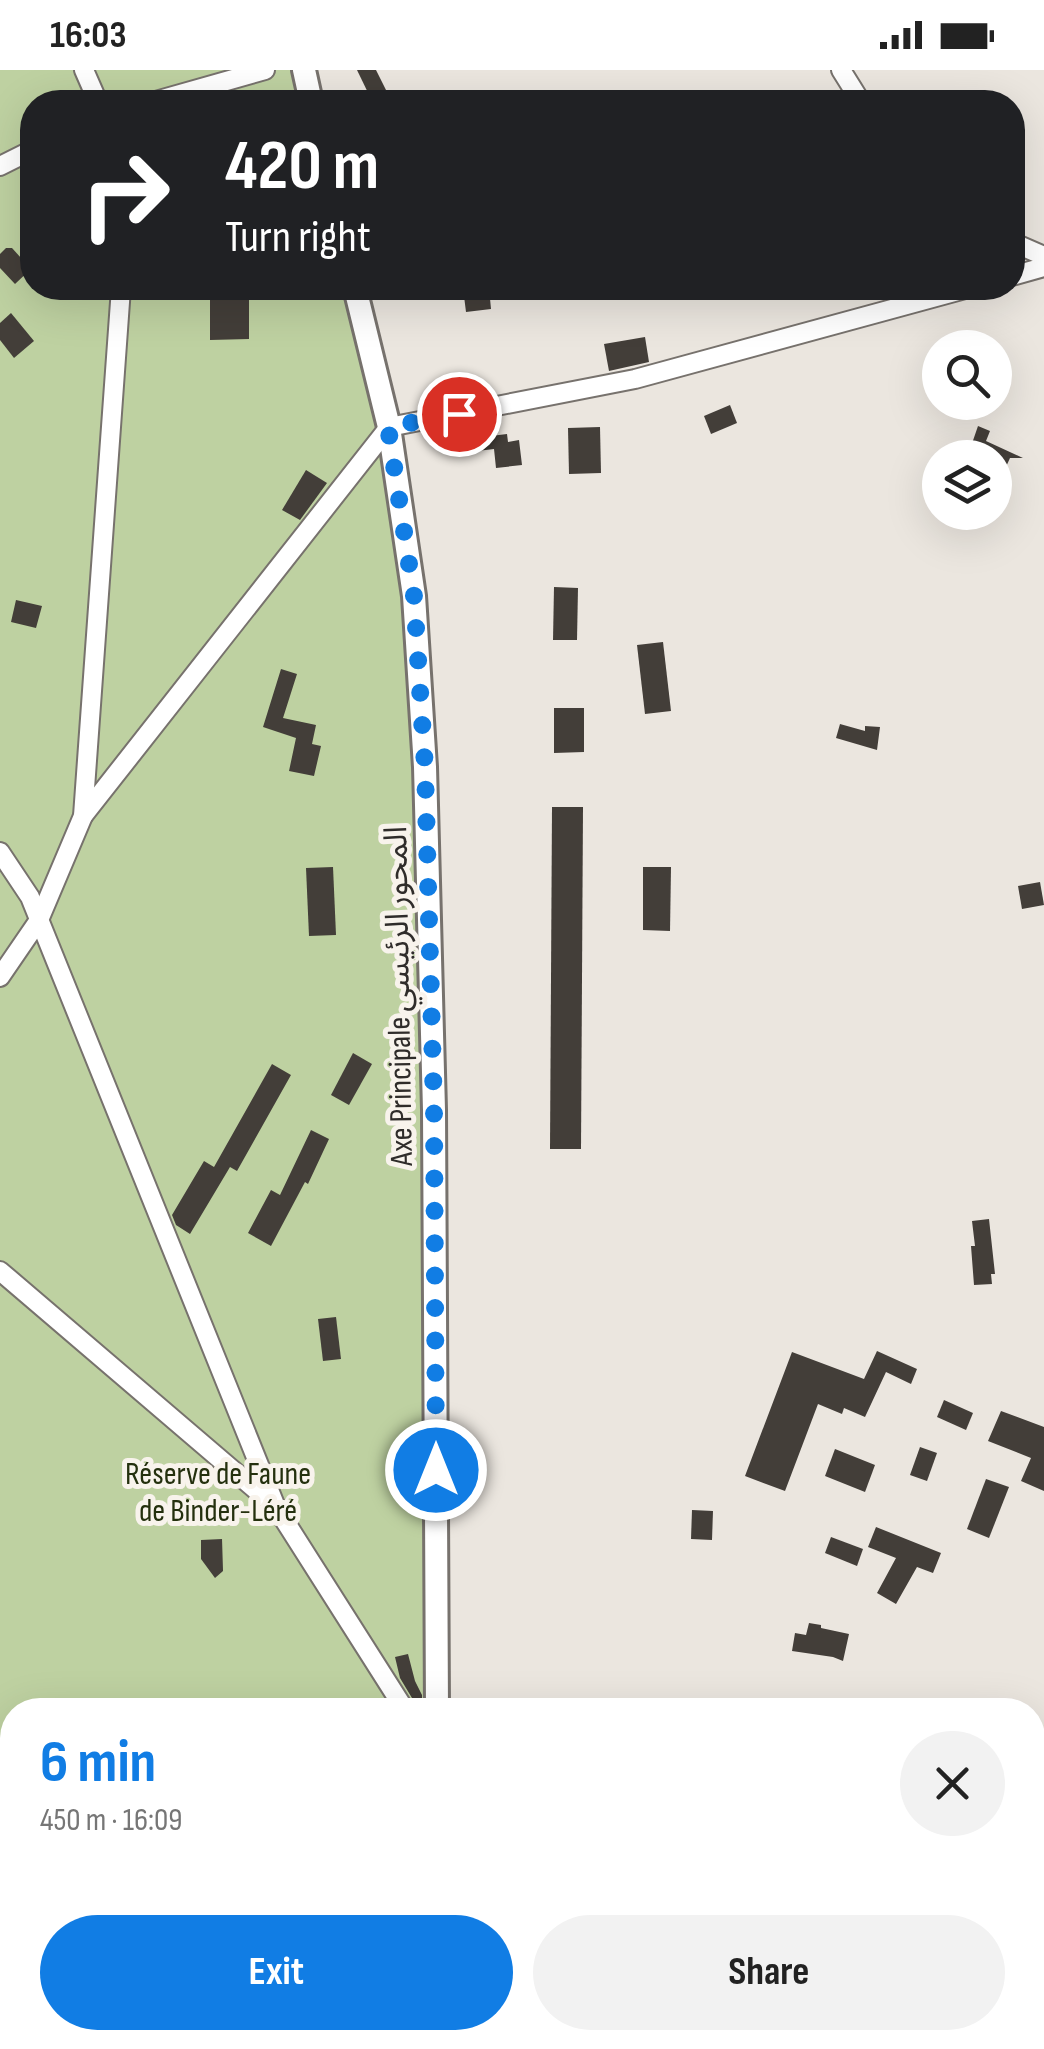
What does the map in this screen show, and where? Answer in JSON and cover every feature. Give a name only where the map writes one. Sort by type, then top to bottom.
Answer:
[{"type":"main road","name":"Axe Principale المحور الرئيسي","points":[[358,300],[388,427],[414,596],[425,767],[434,1110],[438,1698]]},
{"type":"street","points":[[194,90],[264,70]]},
{"type":"street","points":[[83,816],[120,300]]},
{"type":"street","points":[[0,978],[39,920],[83,816],[388,427],[636,378],[925,300]]},
{"type":"street","points":[[0,852],[30,897],[276,1507],[397,1698]]},
{"type":"street","points":[[0,1271],[276,1507]]},
{"type":"green space","name":"Réserve de Faune de Binder-Léré","points":[[0,70],[304,70],[309,90],[20,90],[20,300],[357,300],[414,596],[437,1698],[0,1698]]},
{"type":"building","points":[[357,70],[376,70],[386,90],[367,90]]},
{"type":"building","points":[[12,248],[20,257],[20,279],[15,284],[0,268],[0,254]]},
{"type":"building","points":[[210,300],[249,300],[249,339],[210,340]]},
{"type":"building","points":[[464,300],[490,300],[491,309],[466,312]]},
{"type":"building","points":[[11,313],[34,341],[14,358],[0,340],[0,323]]},
{"type":"building","points":[[645,337],[649,362],[609,371],[604,344]]},
{"type":"building","points":[[730,405],[737,423],[711,434],[704,416]]},
{"type":"building","points":[[978,426],[990,431],[986,440],[973,440]]},
{"type":"building","points":[[600,427],[601,473],[569,474],[568,428]]},
{"type":"building","points":[[507,434],[508,442],[519,440],[522,465],[496,468],[494,449],[460,453],[458,440]]},
{"type":"building","points":[[306,470],[327,483],[300,520],[282,510]]},
{"type":"building","points":[[554,587],[578,588],[577,640],[553,640]]},
{"type":"building","points":[[16,600],[42,606],[36,628],[11,622]]},
{"type":"building","points":[[663,642],[671,711],[645,714],[637,645]]},
{"type":"building","points":[[281,669],[297,674],[283,718],[316,725],[312,744],[321,746],[314,776],[289,771],[296,738],[263,727]]},
{"type":"building","points":[[554,708],[584,708],[584,752],[554,753]]},
{"type":"building","points":[[840,724],[865,731],[865,726],[880,727],[877,750],[836,738]]},
{"type":"building","points":[[552,807],[583,807],[581,1149],[550,1149]]},
{"type":"building","points":[[333,867],[336,935],[309,936],[306,868]]},
{"type":"building","points":[[643,867],[671,867],[670,931],[643,930]]},
{"type":"building","points":[[1040,882],[1044,905],[1022,909],[1018,886]]},
{"type":"building","points":[[353,1053],[372,1064],[349,1105],[331,1095]]},
{"type":"building","points":[[272,1064],[291,1075],[237,1171],[230,1167],[190,1234],[176,1225],[172,1215],[204,1161],[214,1167]]},
{"type":"building","points":[[311,1130],[329,1139],[271,1246],[248,1233],[271,1190],[280,1195]]},
{"type":"building","points":[[989,1219],[995,1274],[991,1274],[992,1284],[974,1285],[972,1221]]},
{"type":"building","points":[[336,1317],[341,1359],[323,1361],[318,1319]]},
{"type":"building","points":[[877,1351],[917,1369],[911,1384],[886,1372],[865,1417],[844,1408],[842,1414],[818,1404],[785,1491],[745,1476],[792,1352],[864,1379]]},
{"type":"building","points":[[944,1400],[973,1413],[966,1430],[937,1417]]},
{"type":"building","points":[[1001,1411],[1044,1427],[1044,1491],[1021,1481],[1031,1458],[988,1441]]},
{"type":"building","points":[[920,1447],[937,1453],[927,1481],[910,1475]]},
{"type":"building","points":[[835,1449],[875,1465],[865,1492],[825,1476]]},
{"type":"building","points":[[986,1479],[1009,1487],[989,1538],[967,1529]]},
{"type":"building","points":[[692,1510],[713,1511],[712,1540],[691,1539]]},
{"type":"building","points":[[876,1527],[941,1553],[933,1573],[917,1567],[896,1604],[877,1593],[896,1558],[868,1547]]},
{"type":"building","points":[[831,1537],[863,1549],[857,1566],[825,1553]]},
{"type":"building","points":[[222,1539],[223,1571],[215,1578],[201,1559],[201,1540]]},
{"type":"building","points":[[809,1623],[849,1634],[843,1661],[792,1651],[795,1633],[806,1635]]},
{"type":"building","points":[[408,1654],[422,1698],[412,1698],[400,1678],[395,1657]]},
{"type":"route","points":[[436,1470],[434,1110],[425,767],[414,596],[388,427],[459,414]]}]
